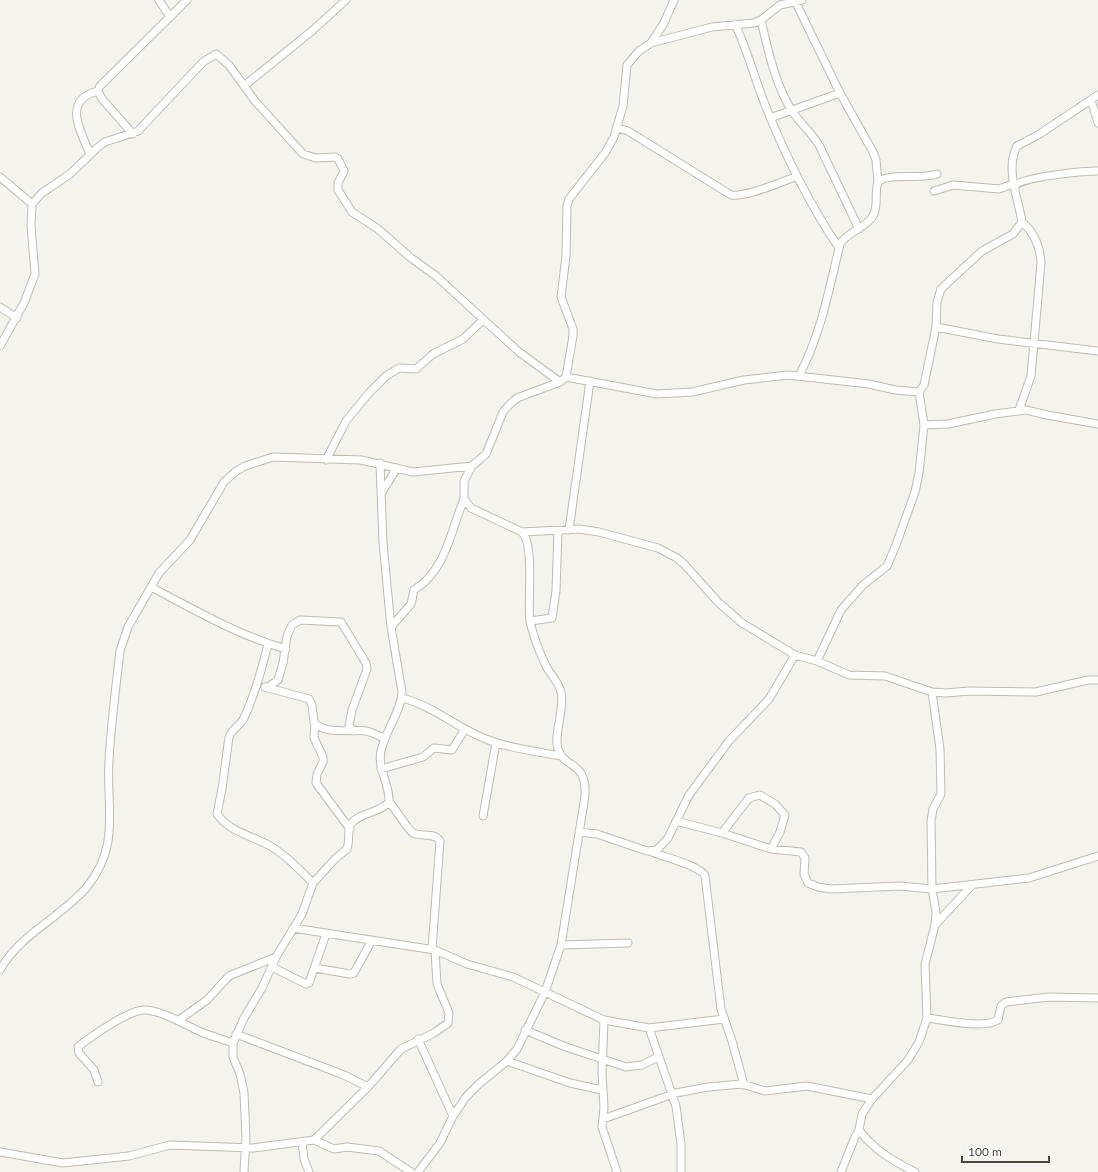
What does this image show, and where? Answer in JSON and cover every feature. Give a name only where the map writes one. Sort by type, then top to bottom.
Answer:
[{"type":"street","points":[[160,0],[170,17]]},
{"type":"street","points":[[98,91],[100,86],[187,0]]},
{"type":"street","points":[[244,86],[313,30],[346,0]]},
{"type":"street","points":[[651,43],[664,23],[674,0]]},
{"type":"street","points":[[391,627],[411,604],[414,590],[426,584],[432,576],[450,542],[457,516],[464,499],[464,481],[472,466],[486,454],[503,412],[517,398],[560,382],[566,377],[573,336],[573,328],[561,297],[566,256],[567,206],[569,199],[581,182],[605,153],[618,128],[623,106],[627,65],[639,51],[651,43],[712,27],[754,23],[761,20],[780,5],[798,1],[840,93],[873,152],[876,160],[878,182],[874,213],[868,222],[845,238],[839,248],[819,330],[809,357],[799,376]]},
{"type":"street","points":[[761,20],[774,70],[792,112],[812,133],[819,145],[859,229]]},
{"type":"street","points":[[735,24],[770,118],[796,177],[812,207],[839,248]]},
{"type":"street","points":[[0,346],[17,318],[30,291],[35,274],[31,226],[32,204],[42,193],[70,174],[90,154],[105,142],[133,134],[142,128],[203,62],[212,55],[216,54],[220,55],[254,101],[302,154],[316,158],[335,157],[338,159],[342,164],[344,171],[338,183],[338,190],[352,212],[378,229],[410,258],[436,276],[519,352],[560,382]]},
{"type":"street","points":[[98,91],[102,99],[133,134]]},
{"type":"street","points":[[90,154],[76,112],[80,99],[90,93],[98,91]]},
{"type":"street","points":[[770,118],[792,112],[840,93]]},
{"type":"street","points":[[1019,410],[1031,376],[1040,288],[1040,256],[1031,232],[1022,222],[1012,165],[1017,146],[1038,135],[1098,95]]},
{"type":"street","points":[[1091,100],[1098,123]]},
{"type":"street","points":[[618,128],[628,131],[731,195],[740,196],[796,177]]},
{"type":"street","points":[[934,190],[953,185],[999,189],[1010,185],[1015,186],[1019,182],[1050,176],[1098,171]]},
{"type":"street","points":[[878,182],[885,177],[925,178],[938,174]]},
{"type":"street","points":[[0,177],[32,204]]},
{"type":"street","points":[[817,661],[841,610],[863,585],[883,570],[890,561],[915,492],[921,461],[924,425],[919,392],[924,385],[936,327],[937,302],[941,289],[982,251],[1013,234],[1022,222]]},
{"type":"street","points":[[0,307],[17,318]]},
{"type":"street","points":[[326,460],[350,415],[386,376],[399,368],[416,369],[433,354],[463,339],[483,320]]},
{"type":"street","points":[[936,327],[998,339],[1098,351]]},
{"type":"street","points":[[566,377],[642,392],[671,394],[706,390],[744,380],[799,376],[869,384],[895,390],[919,392]]},
{"type":"street","points":[[569,530],[590,381]]},
{"type":"street","points":[[924,425],[948,424],[1019,410],[1033,411],[1098,424]]},
{"type":"street","points":[[0,970],[5,961],[25,940],[67,907],[86,888],[98,871],[106,853],[110,831],[108,762],[120,651],[128,627],[151,587],[167,563],[190,540],[224,482],[235,472],[255,462],[273,457],[326,460],[341,459],[380,463],[420,472],[472,466]]},
{"type":"street","points":[[314,1140],[368,1087],[401,1048],[440,1030],[449,1020],[447,1007],[440,995],[437,984],[434,949],[440,841],[435,837],[416,834],[410,831],[401,815],[390,802],[381,769],[380,755],[384,738],[402,698],[402,682],[391,627],[383,543],[380,463]]},
{"type":"street","points":[[382,492],[397,468]]},
{"type":"street","points":[[464,499],[467,504],[476,511],[522,532],[526,536],[528,546],[530,621],[538,647],[561,691],[562,711],[557,746],[561,756]]},
{"type":"street","points":[[522,532],[579,529],[599,532],[648,544],[669,553],[690,570],[729,613],[795,655],[817,661],[849,675],[885,676],[932,692],[1046,691],[1088,680],[1098,680]]},
{"type":"street","points":[[530,621],[552,618],[556,591],[558,531]]},
{"type":"street","points":[[151,587],[222,625],[268,644],[286,649]]},
{"type":"street","points":[[268,688],[278,680],[286,649],[287,636],[294,623],[300,620],[316,622],[337,621],[343,624],[367,669],[350,718],[349,726],[354,731]]},
{"type":"street","points":[[268,644],[257,685],[243,719],[230,733],[225,774],[216,814],[237,832],[273,848],[295,865],[313,883]]},
{"type":"street","points":[[652,852],[657,850],[668,838],[689,795],[729,741],[769,699],[795,655]]},
{"type":"street","points":[[257,685],[309,699],[315,723],[314,738],[323,757],[323,762],[317,774],[316,783],[350,829]]},
{"type":"street","points":[[841,1172],[859,1130],[862,1114],[872,1098],[908,1060],[919,1042],[927,1018],[926,958],[936,925],[936,902],[932,889],[931,821],[933,809],[942,794],[941,757],[932,692]]},
{"type":"street","points":[[402,698],[422,704],[465,729],[496,743],[561,756],[577,766],[584,780],[585,796],[561,945],[545,992],[517,1049],[507,1061],[479,1084],[452,1116],[440,1143],[418,1172]]},
{"type":"street","points":[[315,723],[331,730],[368,732],[384,738]]},
{"type":"street","points":[[381,769],[423,757],[434,748],[452,750],[465,729]]},
{"type":"street","points":[[483,816],[496,743]]},
{"type":"street","points":[[722,833],[750,798],[760,794],[775,804],[784,815],[780,832],[771,849]]},
{"type":"street","points":[[244,1172],[244,1093],[240,1074],[233,1057],[233,1043],[236,1034],[276,957],[302,914],[313,883],[335,858],[347,849],[351,823],[356,818],[380,809],[390,802]]},
{"type":"street","points":[[676,821],[722,833],[771,849],[801,852],[804,855],[805,879],[808,883],[818,887],[831,889],[900,886],[932,889],[973,885],[1029,878],[1098,856]]},
{"type":"street","points":[[579,832],[597,834],[697,868],[703,872],[705,876],[718,994],[744,1085]]},
{"type":"street","points":[[936,925],[973,885]]},
{"type":"street","points":[[293,928],[434,949],[467,964],[513,977],[604,1020],[649,1028],[695,1021],[724,1019]]},
{"type":"street","points":[[272,967],[306,984],[310,981],[326,934]]},
{"type":"street","points":[[315,968],[350,974],[354,973],[372,940]]},
{"type":"street","points":[[561,945],[628,943]]},
{"type":"street","points":[[179,1020],[207,1000],[229,976],[276,957]]},
{"type":"street","points":[[927,1018],[993,1023],[998,1020],[1001,1006],[1006,1002],[1049,997],[1098,998]]},
{"type":"street","points":[[98,1082],[94,1070],[78,1051],[80,1046],[133,1012],[145,1010],[179,1020],[202,1032],[233,1043]]},
{"type":"street","points":[[604,1020],[602,1090],[604,1119],[602,1129],[617,1172]]},
{"type":"street","points":[[649,1028],[676,1106],[680,1133],[681,1172]]},
{"type":"street","points":[[525,1030],[566,1047],[603,1058],[620,1065],[634,1067],[658,1057]]},
{"type":"street","points":[[236,1034],[344,1075],[368,1087]]},
{"type":"street","points":[[418,1039],[452,1116]]},
{"type":"street","points":[[507,1061],[570,1083],[602,1090]]},
{"type":"street","points":[[604,1119],[672,1094],[708,1087],[742,1084],[765,1091],[807,1086],[872,1098]]},
{"type":"street","points":[[859,1130],[882,1154],[896,1164],[915,1172]]},
{"type":"street","points":[[0,1152],[63,1162],[129,1156],[170,1145],[192,1144],[245,1148],[314,1140],[334,1149],[347,1147],[379,1151],[412,1172]]},
{"type":"street","points":[[302,1142],[304,1159],[309,1172]]}]
